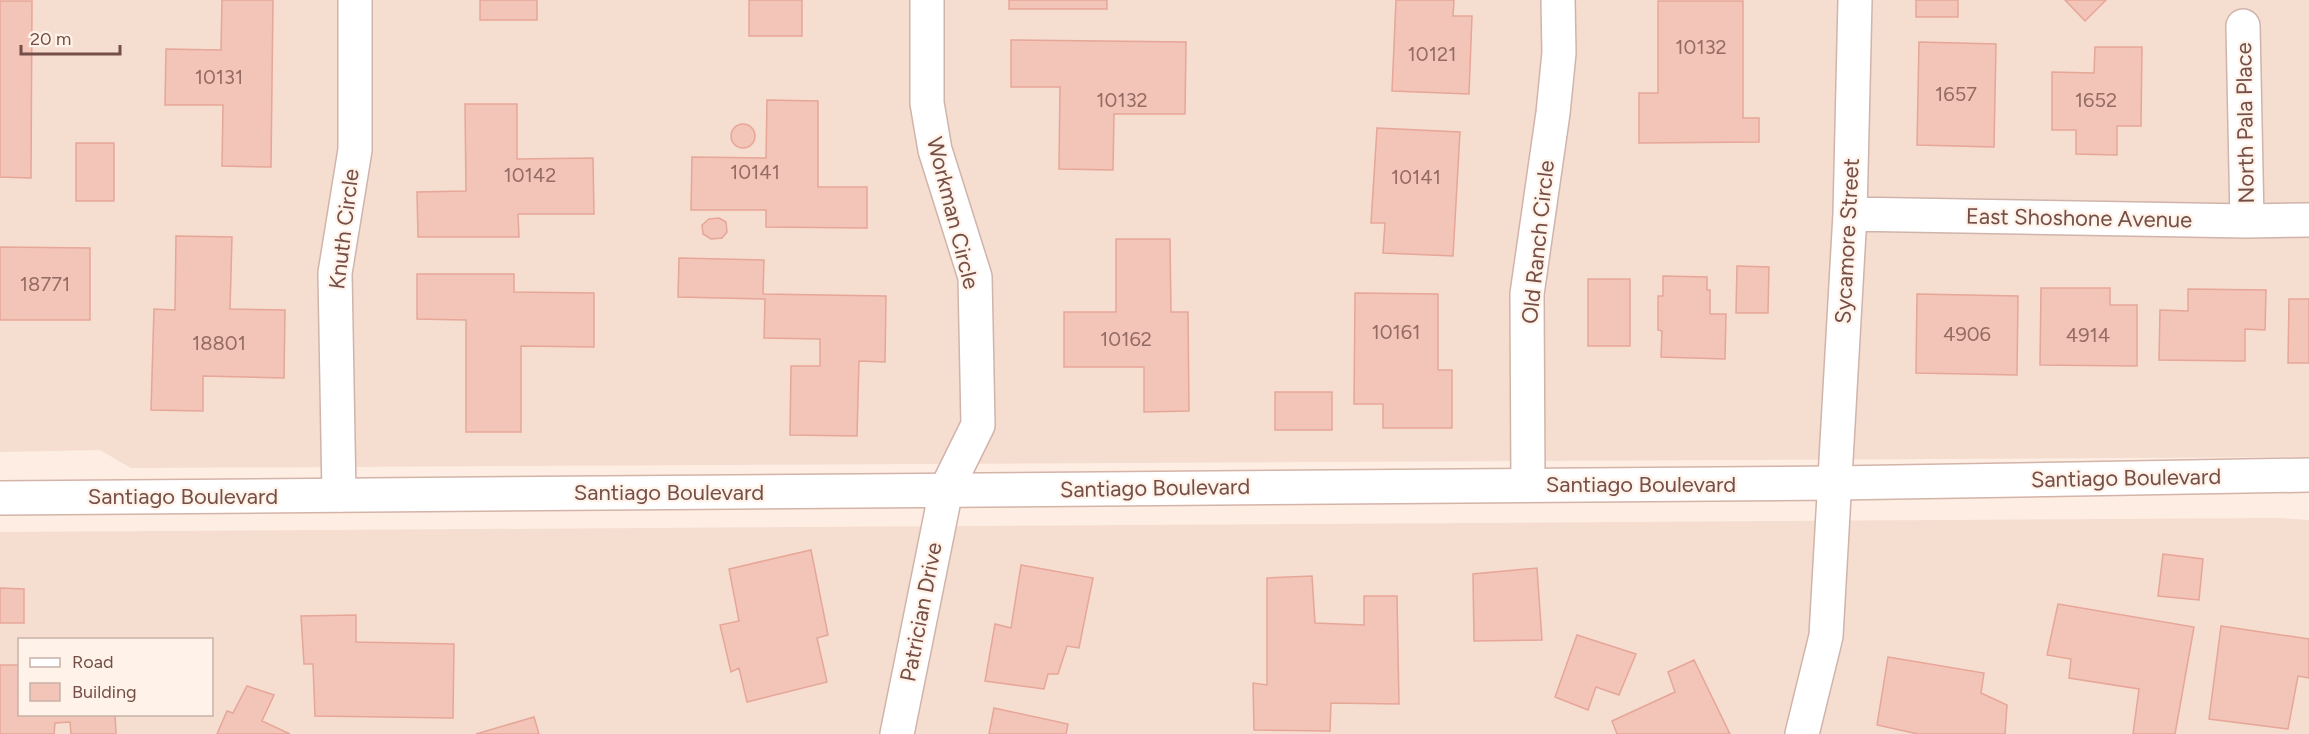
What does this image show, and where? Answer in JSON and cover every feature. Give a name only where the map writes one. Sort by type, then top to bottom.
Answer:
[{"type":"street","name":"Knuth Circle","points":[[339,495],[335,273],[355,150],[355,0]]},
{"type":"street","name":"Workman Circle","points":[[927,0],[927,103],[935,150],[975,277],[978,425],[946,490]]},
{"type":"street","name":"Old Ranch Circle","points":[[1528,485],[1527,294],[1553,113],[1559,53],[1558,0]]},
{"type":"street","name":"Sycamore Street","points":[[1802,734],[1826,636],[1850,214],[1855,0]]},
{"type":"street","name":"North Pala Place","points":[[2242,26],[2247,221]]},
{"type":"street","name":"East Shoshone Avenue","points":[[1850,214],[2247,221],[2309,220]]},
{"type":"street","name":"Santiago Boulevard","points":[[0,498],[1835,483],[2309,475]]},
{"type":"street","name":"Patrician Drive","points":[[897,734],[946,490]]},
{"type":"shaded area","points":[[0,0],[2309,0],[2309,457],[131,468],[100,450],[0,452]]},
{"type":"shaded area","points":[[2280,518],[2309,520],[2309,734],[0,734],[0,532]]},
{"type":"building","points":[[222,0],[273,0],[271,167],[222,166],[223,105],[165,105],[166,49],[221,50]]},
{"type":"building","points":[[480,0],[537,0],[537,20],[480,20]]},
{"type":"building","points":[[749,0],[802,0],[802,36],[749,36]]},
{"type":"building","points":[[1009,0],[1107,0],[1107,9],[1009,9]]},
{"type":"building","points":[[1396,0],[1454,0],[1453,16],[1472,16],[1469,94],[1392,91]]},
{"type":"building","points":[[1916,0],[1958,0],[1958,17],[1916,17]]},
{"type":"building","points":[[2065,0],[2106,0],[2085,21]]},
{"type":"building","points":[[0,1],[32,1],[31,178],[0,177]]},
{"type":"building","points":[[1658,1],[1743,1],[1743,118],[1759,118],[1759,142],[1639,143],[1639,93],[1658,93]]},
{"type":"building","points":[[1011,40],[1186,42],[1185,114],[1114,114],[1113,170],[1059,169],[1060,87],[1011,87]]},
{"type":"building","points":[[1919,42],[1996,44],[1994,147],[1917,145]]},
{"type":"building","points":[[2095,47],[2142,47],[2141,126],[2117,126],[2117,155],[2076,154],[2076,130],[2052,130],[2052,72],[2094,73]]},
{"type":"building","points":[[767,100],[818,101],[818,187],[867,187],[867,228],[766,227],[766,210],[691,210],[692,157],[766,158]]},
{"type":"building","points":[[465,104],[517,104],[517,159],[593,158],[594,214],[518,214],[519,237],[418,237],[417,192],[466,191]]},
{"type":"building","points":[[743,124],[748,125],[754,131],[754,141],[748,147],[743,148],[738,147],[732,141],[731,136],[732,131],[738,125]]},
{"type":"building","points":[[1377,128],[1460,132],[1453,256],[1383,253],[1385,223],[1371,223]]},
{"type":"building","points":[[76,143],[114,143],[114,201],[76,201]]},
{"type":"building","points":[[719,218],[726,222],[727,232],[722,238],[711,239],[703,234],[702,225],[709,219]]},
{"type":"building","points":[[176,236],[232,237],[230,309],[285,310],[284,378],[203,376],[203,411],[151,410],[154,309],[175,310]]},
{"type":"building","points":[[1116,239],[1170,239],[1171,312],[1188,312],[1189,411],[1144,412],[1144,367],[1064,367],[1064,312],[1116,312]]},
{"type":"building","points":[[0,247],[90,248],[90,320],[0,320]]},
{"type":"building","points":[[679,258],[764,260],[763,294],[886,296],[885,362],[859,361],[857,436],[790,435],[791,366],[820,366],[820,339],[764,338],[765,299],[678,297]]},
{"type":"building","points":[[1737,266],[1769,267],[1768,313],[1736,313]]},
{"type":"building","points":[[417,274],[514,274],[514,292],[594,293],[594,347],[521,346],[521,432],[466,432],[466,320],[417,319]]},
{"type":"building","points":[[1663,276],[1707,277],[1707,290],[1710,290],[1710,314],[1726,314],[1725,359],[1661,357],[1662,331],[1658,330],[1658,296],[1663,296]]},
{"type":"building","points":[[1588,279],[1630,279],[1630,346],[1588,346]]},
{"type":"building","points":[[2041,288],[2110,288],[2110,305],[2137,305],[2137,366],[2040,365]]},
{"type":"building","points":[[2188,289],[2266,290],[2265,330],[2245,329],[2245,361],[2159,360],[2160,310],[2188,311]]},
{"type":"building","points":[[1355,293],[1438,294],[1438,370],[1452,370],[1452,428],[1383,428],[1383,404],[1354,404]]},
{"type":"building","points":[[1917,294],[2018,296],[2017,375],[1916,373]]},
{"type":"building","points":[[2289,299],[2309,299],[2309,363],[2288,363]]},
{"type":"building","points":[[1275,392],[1332,392],[1332,430],[1275,430]]},
{"type":"building","points":[[811,550],[828,635],[817,638],[827,682],[747,702],[739,668],[731,672],[720,625],[739,621],[729,569]]},
{"type":"building","points":[[2163,554],[2203,559],[2199,600],[2158,596]]},
{"type":"building","points":[[1021,565],[1093,578],[1079,648],[1067,646],[1058,674],[1048,674],[1044,689],[985,681],[995,624],[1011,628]]},
{"type":"building","points":[[1537,568],[1542,640],[1474,641],[1473,574]]},
{"type":"building","points":[[1312,576],[1315,623],[1364,625],[1364,596],[1397,596],[1399,704],[1331,703],[1330,731],[1254,730],[1253,683],[1267,685],[1267,578]]},
{"type":"building","points":[[0,588],[24,589],[24,623],[0,623]]},
{"type":"building","points":[[2058,604],[2194,627],[2175,734],[2133,734],[2139,689],[2069,678],[2071,659],[2047,655]]},
{"type":"building","points":[[356,615],[356,642],[454,644],[453,718],[315,716],[313,664],[304,664],[301,616]]},
{"type":"building","points":[[2221,626],[2309,639],[2309,678],[2298,676],[2288,729],[2209,719]]},
{"type":"building","points":[[1577,635],[1636,654],[1619,695],[1596,687],[1588,710],[1555,697]]},
{"type":"building","points":[[1888,657],[1984,673],[1981,693],[2007,705],[2005,734],[1918,734],[1877,725]]},
{"type":"building","points":[[1694,660],[1730,734],[1617,734],[1612,721],[1675,692],[1668,672]]},
{"type":"building","points":[[0,665],[18,665],[18,716],[115,716],[116,734],[71,734],[70,722],[55,723],[54,734],[0,734]]},
{"type":"building","points":[[247,686],[274,695],[262,721],[290,734],[217,734],[227,711],[233,713]]},
{"type":"building","points":[[994,708],[1068,724],[1066,734],[989,734]]},
{"type":"building","points":[[534,717],[539,734],[476,734]]}]
